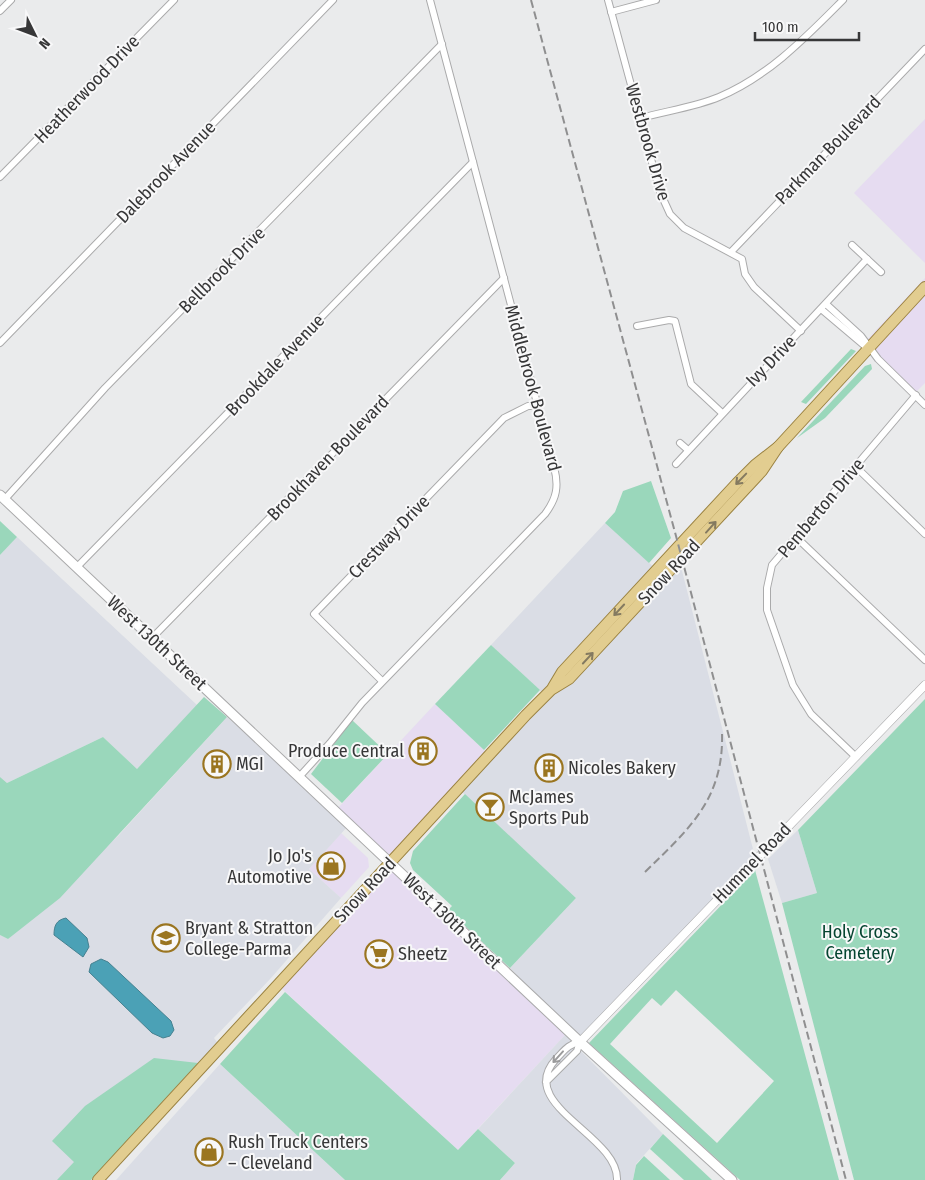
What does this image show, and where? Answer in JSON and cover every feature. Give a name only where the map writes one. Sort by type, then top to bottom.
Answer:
[{"type":"main road","name":"Snow Road","points":[[98,1180],[551,690],[562,672],[686,538],[755,465],[778,447],[925,287]]},
{"type":"main road","name":"West 130th Street","points":[[3,497],[580,1042],[732,1180]]},
{"type":"street","points":[[0,11],[11,0]]},
{"type":"street","name":"Heatherwood Drive","points":[[0,177],[174,0]]},
{"type":"street","name":"Dalebrook Avenue","points":[[0,344],[333,0]]},
{"type":"street","name":"Middlebrook Boulevard","points":[[300,776],[382,681],[552,505],[556,496],[557,479],[430,0]]},
{"type":"street","name":"Westbrook Drive","points":[[608,0],[660,192],[670,214],[684,228],[731,252]]},
{"type":"street","points":[[611,12],[656,0]]},
{"type":"street","points":[[641,118],[719,97],[749,80],[790,53],[843,0]]},
{"type":"street","name":"Bellbrook Drive","points":[[3,497],[106,388],[442,44]]},
{"type":"street","name":"Parkman Boulevard","points":[[731,252],[925,49]]},
{"type":"street","name":"Brookdale Avenue","points":[[77,567],[473,162]]},
{"type":"street","points":[[852,245],[881,272]]},
{"type":"street","points":[[731,252],[742,259],[745,274],[754,287],[800,331]]},
{"type":"street","name":"Ivy Drive","points":[[676,464],[867,259]]},
{"type":"street","name":"Brookhaven Boulevard","points":[[152,638],[504,278]]},
{"type":"street","points":[[824,306],[861,336],[869,349],[925,405]]},
{"type":"street","points":[[637,326],[669,320],[675,321],[691,384],[722,413]]},
{"type":"street","name":"Pemberton Drive","points":[[856,757],[811,714],[793,685],[767,610],[767,588],[772,566],[916,395]]},
{"type":"street","name":"Crestway Drive","points":[[382,681],[314,614],[504,418],[528,406],[538,406]]},
{"type":"street","points":[[680,443],[688,450]]},
{"type":"street","points":[[856,468],[925,534]]},
{"type":"street","points":[[796,537],[925,660]]},
{"type":"street","name":"Hummel Road","points":[[580,1042],[925,685]]},
{"type":"street","points":[[580,1042],[577,1051],[546,1082],[546,1088],[556,1105],[610,1156],[617,1180]]},
{"type":"shaded area","points":[[925,119],[925,263],[854,193]]},
{"type":"shaded area","points":[[925,278],[925,383],[916,392],[865,342]]},
{"type":"shaded area","points":[[605,523],[666,578],[680,563],[755,857],[580,1039],[510,968],[576,898],[461,791],[547,697],[491,645]]},
{"type":"shaded area","points":[[17,537],[197,705],[137,769],[103,737],[7,783],[0,777],[0,555]]},
{"type":"shaded area","points":[[435,704],[487,753],[390,856],[338,808]]},
{"type":"shaded area","points":[[227,717],[348,826],[309,869],[341,898],[271,978],[214,1038],[217,1042],[91,1180],[0,1180],[0,935],[8,939],[118,836]]},
{"type":"shaded area","points":[[798,830],[817,893],[782,903],[768,859]]},
{"type":"shaded area","points":[[341,833],[368,858],[369,867],[341,898],[309,869]]},
{"type":"shaded area","points":[[390,868],[565,1035],[458,1150],[280,987]]},
{"type":"shaded area","points":[[565,1035],[663,1134],[636,1164],[633,1180],[500,1180],[515,1163],[478,1129]]},
{"type":"shaded area","points":[[220,1064],[345,1180],[116,1180]]},
{"type":"green space","points":[[851,349],[856,351],[806,404],[801,402]]},
{"type":"green space","points":[[871,364],[872,369],[825,418],[797,438],[865,366]]},
{"type":"green space","points":[[651,481],[671,538],[649,563],[605,523],[615,512],[623,491]]},
{"type":"green space","points":[[0,521],[17,537],[0,555]]},
{"type":"green space","points":[[491,645],[540,690],[484,750],[435,704]]},
{"type":"green space","points":[[204,697],[227,717],[60,898],[8,939],[0,935],[0,777],[7,783],[103,737],[137,769]]},
{"type":"green space","name":"Holy Cross Cemetery","points":[[925,699],[925,1180],[854,1180],[782,903],[817,893],[798,830]]},
{"type":"green space","points":[[352,720],[388,754],[342,803],[311,774]]},
{"type":"green space","points":[[465,794],[576,898],[510,968],[448,910],[452,906],[413,870],[410,863],[413,851]]},
{"type":"green space","points":[[755,870],[839,1180],[740,1180],[589,1043]],"holes":[[[676,990],[774,1081],[717,1143],[610,1044],[652,998],[661,1006]]]},
{"type":"green space","points":[[285,992],[458,1150],[478,1129],[515,1163],[500,1180],[345,1180],[220,1064]]},
{"type":"green space","points":[[154,1058],[198,1063],[91,1180],[57,1180],[74,1162],[52,1141],[85,1106]]},
{"type":"green space","points":[[663,1134],[712,1180],[684,1180],[650,1149]]},
{"type":"green space","points":[[644,1156],[670,1180],[633,1180],[636,1165]]},
{"type":"water","points":[[66,918],[87,938],[89,947],[83,957],[54,935],[56,924]]},
{"type":"water","points":[[101,959],[108,962],[171,1021],[174,1030],[170,1036],[163,1038],[152,1033],[89,972],[91,964]]},
{"type":"railway","points":[[531,0],[676,536],[846,1180]]},
{"type":"railway","points":[[645,872],[689,827],[710,795],[717,777],[721,756],[722,733]]},
{"type":"place","name":"Produce Central","points":[[423,751]]},
{"type":"place","name":"MGI","points":[[217,764]]},
{"type":"place","name":"Nicoles Bakery","points":[[549,768]]},
{"type":"place","name":"McJames Sports Pub","points":[[490,807]]},
{"type":"place","name":"Jo Jo's Automotive","points":[[331,866]]},
{"type":"place","name":"Bryant & Stratton College-Parma","points":[[166,938]]},
{"type":"place","name":"Sheetz","points":[[379,954]]},
{"type":"place","name":"Rush Truck Centers – Cleveland","points":[[209,1152]]}]
